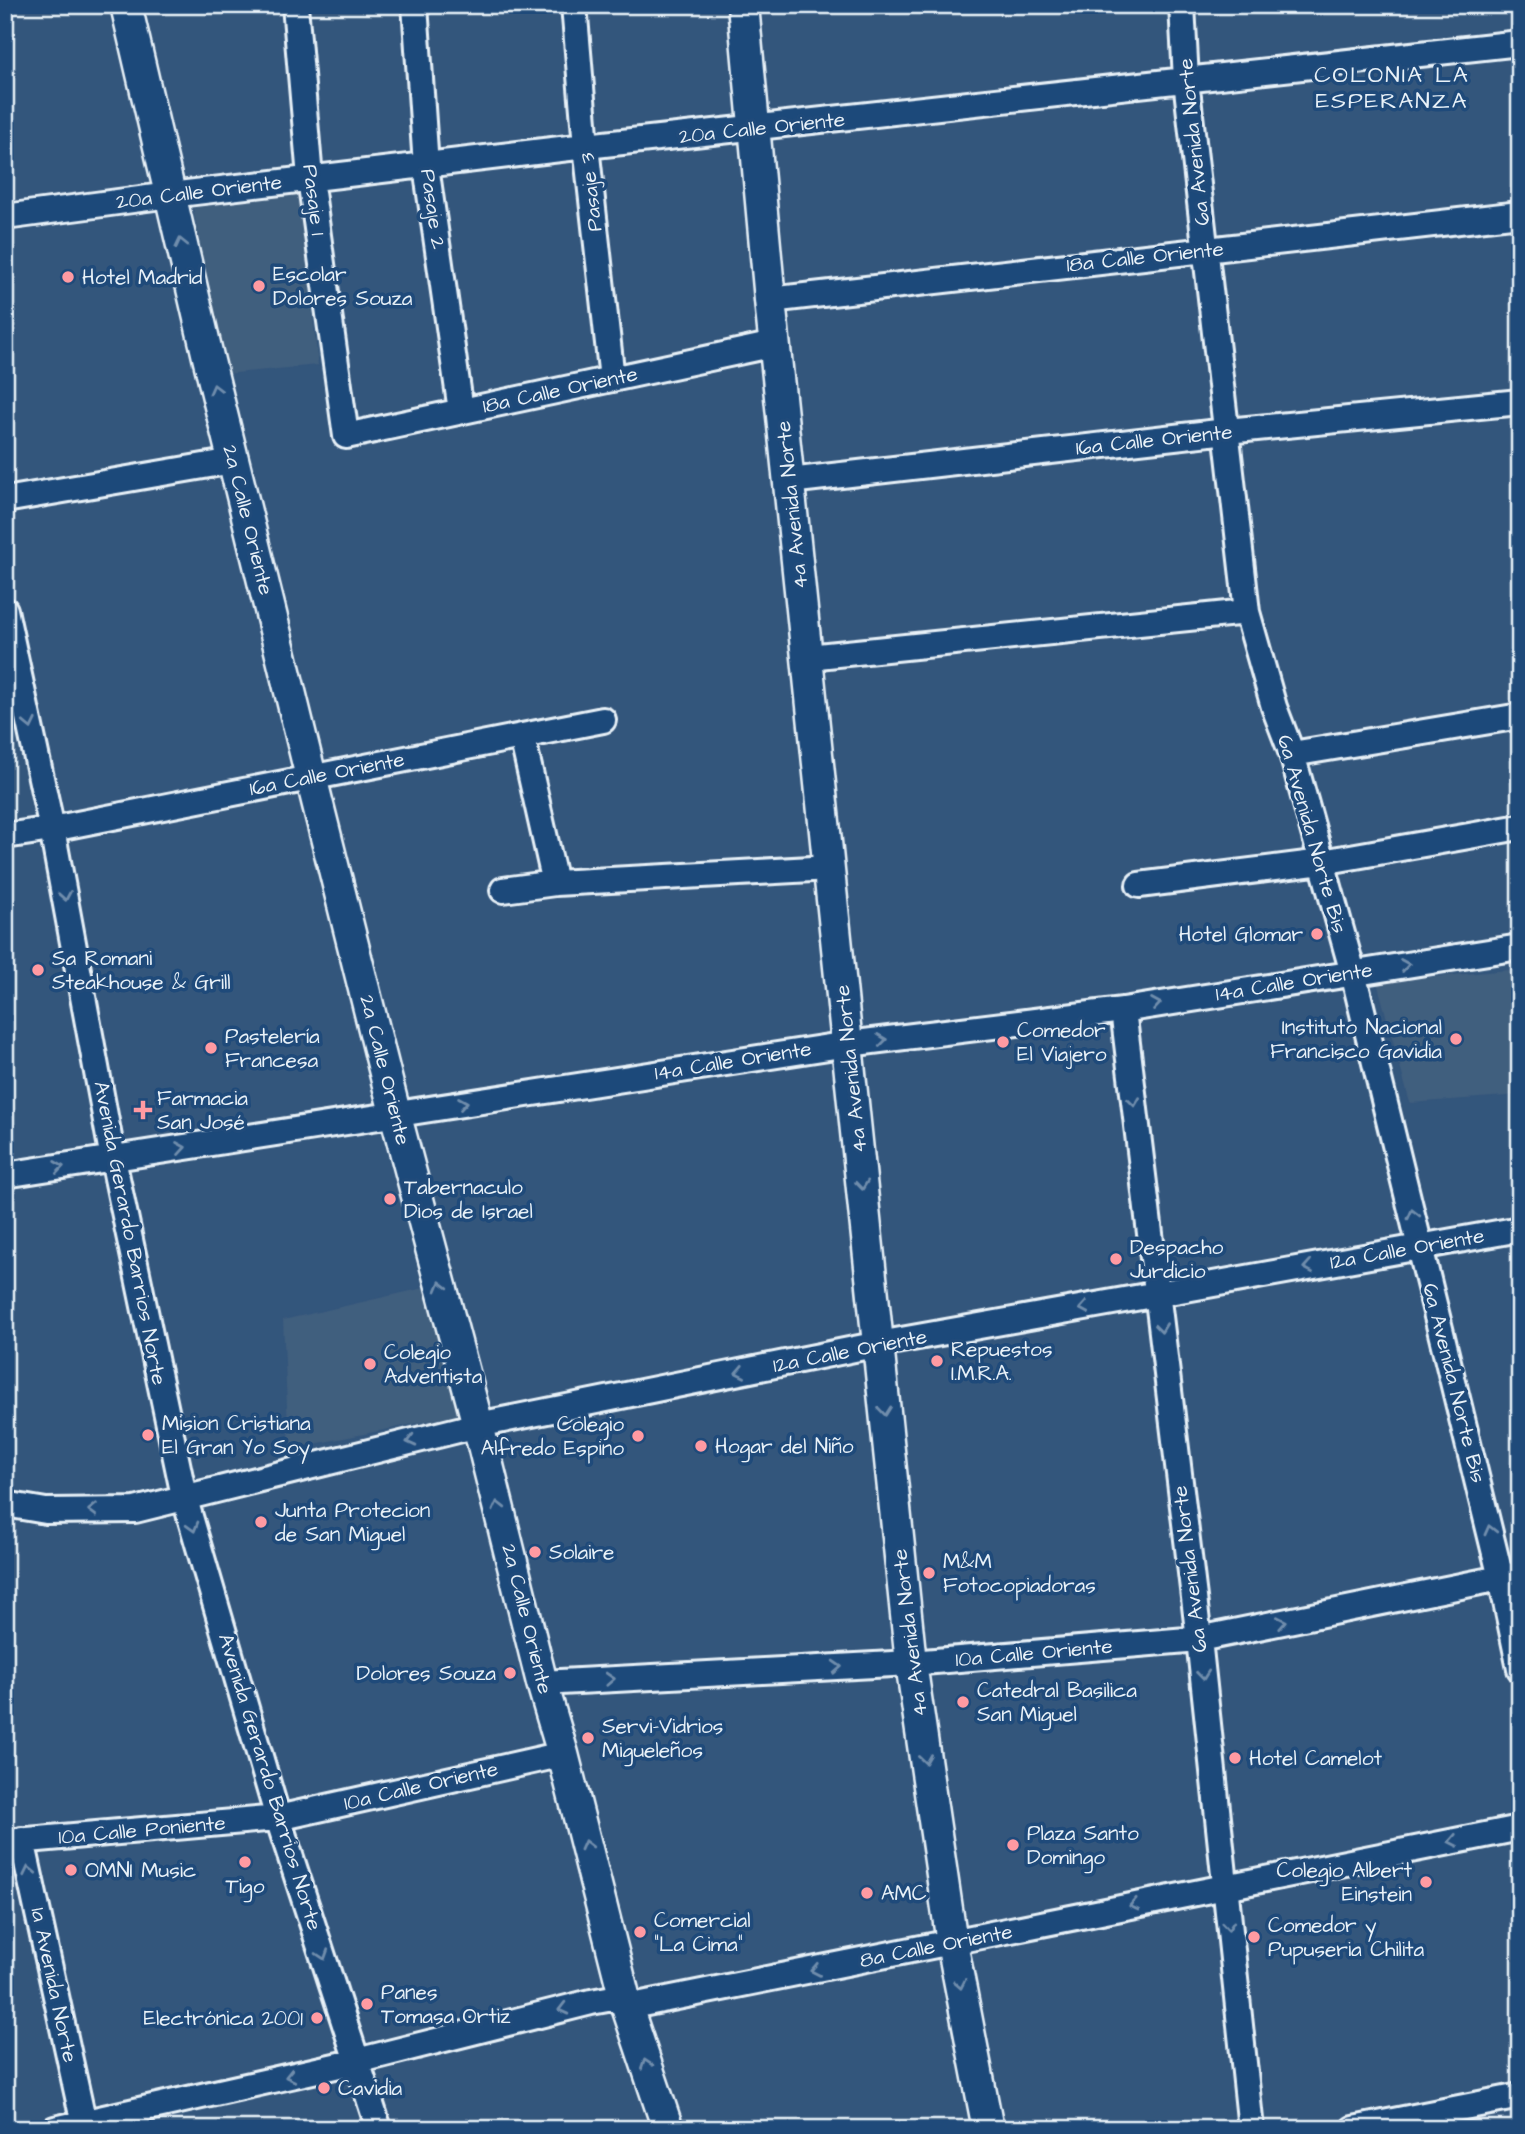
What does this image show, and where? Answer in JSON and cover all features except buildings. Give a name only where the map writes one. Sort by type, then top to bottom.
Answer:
[{"type":"main road","name":"2a Calle Oriente","points":[[126,5],[223,421],[396,1114],[627,2007],[668,2129]]},
{"type":"main road","name":"4a Avenida Norte","points":[[743,5],[770,300],[911,1663],[952,1943],[988,2129]]},
{"type":"street","name":"Pasaje 1","points":[[295,5],[310,178],[346,436]]},
{"type":"street","name":"Pasaje 2","points":[[415,5],[426,166],[461,411]]},
{"type":"street","name":"Pasaje 3","points":[[574,5],[611,379]]},
{"type":"street","name":"6a Avenida Norte","points":[[1182,5],[1186,80],[1247,612]]},
{"type":"street","name":"20a Calle Oriente","points":[[5,216],[586,146],[1520,43]]},
{"type":"street","name":"18a Calle Oriente","points":[[770,300],[1520,214]]},
{"type":"street","name":"18a Calle Oriente","points":[[346,436],[775,344]]},
{"type":"street","name":"16a Calle Oriente","points":[[789,481],[1227,431],[1520,402]]},
{"type":"street","points":[[5,500],[233,461]]},
{"type":"street","name":"Avenida Gerardo Barrios Norte","points":[[5,610],[52,829],[113,1159],[184,1496],[278,1818],[379,2129]]},
{"type":"street","points":[[808,657],[1247,612]]},
{"type":"street","name":"6a Avenida Norte Bis","points":[[1247,612],[1274,707],[1292,754],[1353,973],[1421,1247],[1511,1576],[1520,1669]]},
{"type":"street","points":[[1292,754],[1520,716]]},
{"type":"street","name":"16a Calle Oriente","points":[[5,835],[52,829],[603,719]]},
{"type":"street","points":[[522,736],[555,883]]},
{"type":"street","points":[[1139,885],[1322,862],[1520,827]]},
{"type":"street","points":[[503,890],[555,883],[830,863]]},
{"type":"street","name":"14a Calle Oriente","points":[[5,1175],[848,1044],[1123,1010],[1520,947]]},
{"type":"street","name":"6a Avenida Norte","points":[[1123,1010],[1199,1639],[1251,2129]]},
{"type":"street","name":"12a Calle Oriente","points":[[5,1504],[46,1511],[135,1510],[478,1425],[878,1344],[1520,1229]]},
{"type":"street","name":"10a Calle Oriente","points":[[542,1683],[911,1663],[1199,1639],[1511,1576]]},
{"type":"street","name":"10a Calle Oriente","points":[[278,1818],[563,1754]]},
{"type":"street","name":"10a Calle Poniente","points":[[14,1841],[278,1818]]},
{"type":"street","name":"8a Calle Oriente","points":[[55,2129],[85,2126],[357,2061],[591,2001],[613,1998],[627,2007],[1520,1828]]},
{"type":"street","name":"1a Avenida Norte","points":[[14,1841],[85,2126]]},
{"type":"street","points":[[1353,2129],[1520,2096]]},
{"type":"shaded area","name":"Escolar Dolores Souza","points":[[300,189],[318,365],[225,374],[193,208]]},
{"type":"shaded area","name":"Instituto Nacional Francisco Gavidia","points":[[1520,969],[1520,1095],[1410,1103],[1377,982]]},
{"type":"shaded area","name":"Colegio Adventista","points":[[433,1286],[467,1408],[459,1415],[289,1449],[283,1320]]},
{"type":"place","name":"Hotel Madrid","points":[[68,277]]},
{"type":"place","name":"Escolar Dolores Souza","points":[[259,286]]},
{"type":"place","name":"Hotel Glomar","points":[[1317,934]]},
{"type":"place","name":"Sa Romani Steakhouse & Grill","points":[[38,970]]},
{"type":"place","name":"Instituto Nacional Francisco Gavidia","points":[[1456,1039]]},
{"type":"place","name":"Comedor El Viajero","points":[[1003,1042]]},
{"type":"place","name":"Pastelería Francesa","points":[[211,1048]]},
{"type":"place","name":"Farmacia San José","points":[[143,1110]]},
{"type":"place","name":"Tabernaculo Dios de Israel","points":[[390,1199]]},
{"type":"place","name":"Despacho Jurdicio","points":[[1116,1259]]},
{"type":"place","name":"Repuestos I.M.R.A.","points":[[937,1361]]},
{"type":"place","name":"Colegio Adventista","points":[[370,1364]]},
{"type":"place","name":"Mision Cristiana El Gran Yo Soy","points":[[148,1435]]},
{"type":"place","name":"Colegio Alfredo Espino","points":[[638,1436]]},
{"type":"place","name":"Hogar del Niño","points":[[701,1446]]},
{"type":"place","name":"Junta Protecion de San Miguel","points":[[261,1522]]},
{"type":"place","name":"Solaire","points":[[535,1552]]},
{"type":"place","name":"M&M Fotocopiadoras","points":[[929,1573]]},
{"type":"place","name":"Dolores Souza","points":[[510,1673]]},
{"type":"place","name":"Catedral Basilica San Miguel","points":[[963,1702]]},
{"type":"place","name":"Servi-Vidrios Migueleños","points":[[588,1738]]},
{"type":"place","name":"Hotel Camelot","points":[[1235,1758]]},
{"type":"place","name":"Plaza Santo Domingo","points":[[1013,1845]]},
{"type":"place","name":"Tigo","points":[[245,1862]]},
{"type":"place","name":"OMNI Music","points":[[71,1870]]},
{"type":"place","name":"Colegio Albert Einstein","points":[[1426,1882]]},
{"type":"place","name":"AMC","points":[[867,1893]]},
{"type":"place","name":"Comercial \"La Cima\"","points":[[640,1932]]},
{"type":"place","name":"Comedor y Pupuseria Chilita","points":[[1254,1937]]},
{"type":"place","name":"Panes Tomasa Ortiz","points":[[367,2004]]},
{"type":"place","name":"Electrónica 2001","points":[[317,2018]]},
{"type":"place","name":"Cavidia","points":[[324,2088]]},
{"type":"district","name":"COLONIA LA ESPERANZA","points":[[1392,88]]}]
